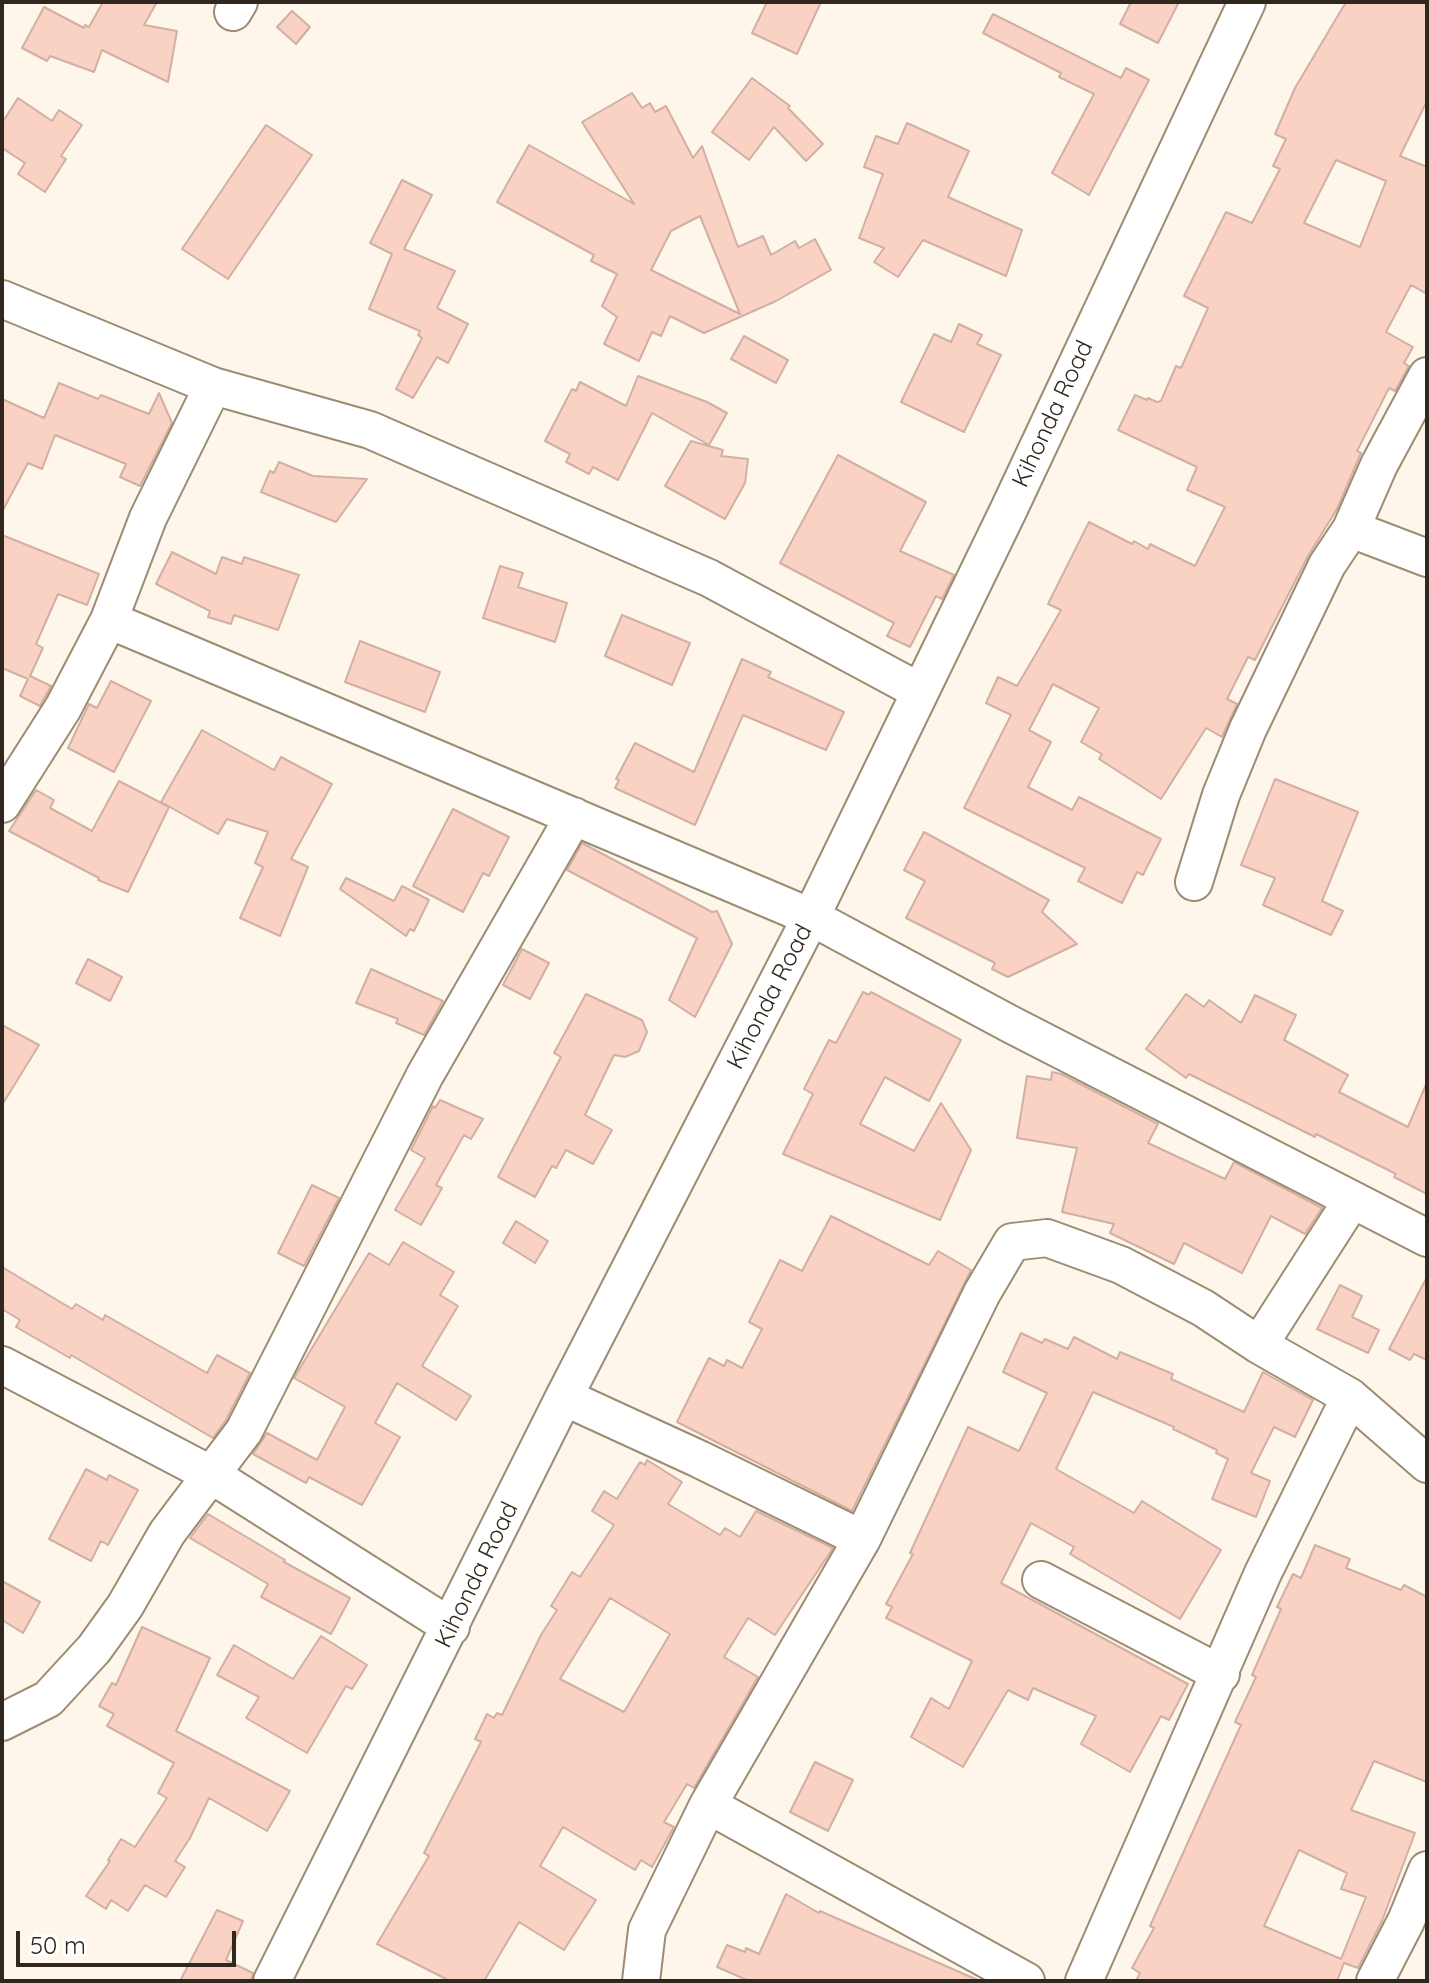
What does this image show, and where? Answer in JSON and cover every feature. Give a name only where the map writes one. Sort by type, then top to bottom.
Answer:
[{"type":"street","name":"Kihonda Road","points":[[272,1981],[564,1397],[811,917],[1008,511],[1247,2]]},
{"type":"street","points":[[2,299],[213,386],[370,430],[709,578],[919,691]]},
{"type":"street","points":[[1194,882],[1221,795],[1248,729],[1327,565],[1351,529],[1379,465],[1427,376]]},
{"type":"street","points":[[2,804],[63,708],[109,620],[148,518],[213,386]]},
{"type":"street","points":[[1351,529],[1427,558]]},
{"type":"street","points":[[109,620],[811,917],[1427,1238]]},
{"type":"street","points":[[2,1722],[48,1699],[94,1649],[125,1606],[167,1533],[244,1431],[425,1075],[574,816]]},
{"type":"street","points":[[1259,1345],[1352,1200]]},
{"type":"street","points":[[641,1981],[647,1930],[708,1805],[862,1539],[982,1293],[1012,1242],[1047,1238],[1121,1265],[1203,1308],[1259,1345],[1350,1397],[1427,1464]]},
{"type":"street","points":[[2,1365],[210,1474],[451,1627]]},
{"type":"street","points":[[564,1397],[862,1539]]},
{"type":"street","points":[[1084,1981],[1263,1573],[1350,1397]]},
{"type":"street","points":[[1041,1580],[1221,1674]]},
{"type":"street","points":[[708,1805],[1026,1981]]},
{"type":"street","points":[[1375,1981],[1406,1921],[1427,1870]]},
{"type":"building","points":[[103,2],[157,2],[144,25],[177,31],[168,82],[102,50],[94,72],[50,56],[47,61],[22,48],[44,7],[84,28],[85,25],[89,27]]},
{"type":"building","points":[[767,2],[821,2],[797,54],[752,33]]},
{"type":"building","points":[[1131,2],[1179,2],[1158,43],[1120,24]]},
{"type":"building","points":[[1346,2],[1427,2],[1427,101],[1400,156],[1427,167],[1427,294],[1411,285],[1386,332],[1413,347],[1404,363],[1409,366],[1395,391],[1389,388],[1357,451],[1361,453],[1337,509],[1308,556],[1255,660],[1248,657],[1227,699],[1237,704],[1222,737],[1206,728],[1161,799],[1099,759],[1102,754],[1081,742],[1099,708],[1053,684],[1029,730],[1051,742],[1028,787],[1072,810],[1079,797],[1161,839],[1143,875],[1137,872],[1122,903],[1078,881],[1085,868],[964,808],[1011,715],[986,703],[998,677],[1017,686],[1061,610],[1048,604],[1089,522],[1132,544],[1134,541],[1148,549],[1150,544],[1195,566],[1225,507],[1187,490],[1197,467],[1118,430],[1135,395],[1161,401],[1176,366],[1181,368],[1208,308],[1184,296],[1226,212],[1252,223],[1280,169],[1273,166],[1286,139],[1275,134],[1295,88]],"holes":[[[1336,160],[1386,181],[1360,247],[1304,223]]]},
{"type":"building","points":[[292,11],[310,27],[296,44],[277,27]]},
{"type":"building","points":[[993,14],[1121,78],[1126,68],[1149,80],[1089,195],[1052,173],[1094,94],[1059,77],[1061,73],[983,33]]},
{"type":"building","points":[[752,78],[790,106],[788,108],[823,144],[806,161],[774,127],[749,160],[712,132]]},
{"type":"building","points":[[632,93],[642,108],[650,103],[655,112],[666,106],[693,158],[702,146],[738,247],[763,236],[771,255],[795,241],[799,248],[815,239],[831,270],[776,301],[704,333],[670,316],[661,336],[652,332],[639,361],[604,344],[617,317],[602,306],[617,274],[591,261],[594,255],[497,202],[529,145],[634,204],[582,122]],"holes":[[[700,216],[740,314],[651,270],[671,231]]]},
{"type":"building","points":[[18,98],[52,121],[59,110],[82,125],[61,156],[66,159],[45,192],[18,174],[25,163],[2,148],[2,123]]},
{"type":"building","points":[[907,123],[969,151],[948,197],[1022,230],[1006,276],[923,240],[898,277],[874,262],[884,248],[859,238],[883,174],[864,167],[876,136],[898,144]]},
{"type":"building","points":[[266,125],[312,155],[228,279],[182,249]]},
{"type":"building","points":[[402,180],[432,195],[404,249],[455,271],[437,308],[468,324],[448,363],[437,357],[413,398],[396,389],[422,338],[418,335],[420,331],[369,309],[392,254],[370,243]]},
{"type":"building","points":[[959,324],[982,335],[977,344],[1001,355],[964,432],[901,402],[934,334],[951,342]]},
{"type":"building","points":[[744,336],[788,360],[776,383],[731,359]]},
{"type":"building","points":[[638,376],[707,402],[727,413],[709,445],[652,413],[618,480],[593,467],[589,474],[566,462],[570,454],[545,441],[572,389],[576,391],[580,382],[626,406]]},
{"type":"building","points":[[59,383],[98,399],[101,395],[149,414],[159,393],[172,423],[140,486],[120,477],[126,464],[55,435],[42,469],[28,463],[2,512],[2,399],[44,418]]},
{"type":"building","points":[[691,441],[723,450],[721,456],[748,459],[745,483],[725,519],[665,486]]},
{"type":"building","points":[[838,455],[926,502],[900,551],[954,575],[942,599],[936,596],[910,647],[887,636],[894,623],[780,563]]},
{"type":"building","points":[[279,462],[313,476],[367,479],[336,522],[261,492],[270,471],[274,473]]},
{"type":"building","points":[[2,535],[99,574],[87,605],[58,594],[36,644],[43,648],[30,676],[51,686],[40,706],[20,696],[28,679],[2,668]]},
{"type":"building","points":[[172,552],[216,574],[222,557],[242,564],[244,557],[299,575],[278,630],[234,615],[231,624],[208,617],[210,611],[156,584]]},
{"type":"building","points":[[500,566],[523,573],[518,587],[567,603],[555,642],[483,618]]},
{"type":"building","points":[[622,615],[690,643],[672,685],[605,656]]},
{"type":"building","points":[[360,641],[440,672],[425,712],[345,682]]},
{"type":"building","points":[[742,659],[771,672],[768,677],[844,712],[826,750],[743,715],[695,825],[615,788],[619,780],[616,779],[635,743],[694,772]]},
{"type":"building","points":[[111,681],[151,701],[114,772],[68,748],[89,704],[97,708]]},
{"type":"building","points":[[202,730],[274,770],[281,757],[332,784],[291,859],[308,867],[280,936],[240,918],[263,867],[255,863],[268,832],[227,819],[218,834],[161,802]]},
{"type":"building","points":[[1275,779],[1358,812],[1322,901],[1343,911],[1331,935],[1263,905],[1275,878],[1241,865]]},
{"type":"building","points":[[119,781],[169,807],[128,892],[98,880],[9,831],[36,790],[54,800],[50,808],[92,831]]},
{"type":"building","points":[[453,809],[509,837],[489,876],[483,873],[463,912],[413,886]]},
{"type":"building","points":[[924,832],[1049,900],[1042,912],[1077,944],[1008,977],[992,969],[995,963],[906,918],[925,881],[904,870]]},
{"type":"building","points":[[582,843],[712,912],[717,911],[732,944],[695,1017],[669,1000],[697,938],[567,870]]},
{"type":"building","points":[[346,878],[394,901],[402,886],[429,900],[414,931],[410,929],[406,936],[340,889]]},
{"type":"building","points":[[522,949],[549,963],[530,999],[503,985]]},
{"type":"building","points":[[88,959],[122,977],[110,1001],[76,983]]},
{"type":"building","points":[[371,969],[443,1001],[424,1035],[396,1023],[398,1019],[356,1003]]},
{"type":"building","points":[[863,992],[869,995],[871,992],[961,1040],[929,1101],[885,1077],[860,1124],[914,1151],[941,1103],[971,1150],[940,1220],[783,1154],[813,1094],[804,1089],[829,1040],[836,1043]]},
{"type":"building","points":[[586,994],[642,1020],[647,1032],[639,1051],[625,1057],[614,1055],[585,1115],[612,1130],[593,1164],[566,1150],[556,1168],[552,1166],[535,1197],[498,1177],[561,1057],[554,1053]]},
{"type":"building","points":[[1186,994],[1204,1007],[1209,1000],[1241,1023],[1255,995],[1296,1015],[1284,1040],[1348,1075],[1339,1092],[1408,1127],[1427,1082],[1427,1194],[1394,1177],[1396,1174],[1316,1134],[1315,1137],[1189,1074],[1186,1078],[1146,1049]]},
{"type":"building","points":[[2,1025],[39,1045],[2,1105]]},
{"type":"building","points":[[1052,1072],[1158,1124],[1148,1143],[1225,1179],[1234,1162],[1322,1208],[1305,1234],[1271,1216],[1242,1273],[1184,1243],[1174,1264],[1110,1233],[1114,1224],[1062,1212],[1077,1148],[1017,1138],[1027,1076],[1051,1080]]},
{"type":"building","points":[[440,1100],[483,1119],[471,1139],[464,1135],[436,1185],[442,1188],[421,1225],[395,1210],[425,1158],[411,1150],[433,1106],[435,1108]]},
{"type":"building","points":[[312,1185],[339,1198],[304,1266],[278,1253]]},
{"type":"building","points":[[831,1216],[929,1265],[938,1251],[971,1270],[852,1511],[677,1422],[709,1358],[724,1366],[727,1360],[742,1368],[762,1329],[749,1322],[780,1260],[802,1271]]},
{"type":"building","points":[[516,1221],[548,1241],[535,1263],[503,1243]]},
{"type":"building","points":[[403,1242],[454,1272],[440,1295],[458,1306],[422,1366],[471,1396],[456,1420],[397,1383],[375,1423],[400,1437],[362,1505],[309,1477],[306,1483],[253,1454],[267,1433],[317,1460],[345,1407],[294,1378],[369,1253],[389,1265]]},
{"type":"building","points":[[2,1267],[72,1309],[76,1304],[103,1320],[105,1315],[207,1373],[217,1355],[250,1373],[213,1438],[71,1355],[70,1358],[16,1327],[20,1320],[2,1309]]},
{"type":"building","points":[[1427,1277],[1427,1360],[1414,1354],[1410,1360],[1389,1349]]},
{"type":"building","points":[[1340,1285],[1362,1296],[1352,1317],[1379,1330],[1368,1353],[1317,1329]]},
{"type":"building","points":[[1021,1333],[1042,1343],[1045,1339],[1068,1349],[1074,1337],[1117,1359],[1120,1352],[1173,1374],[1171,1379],[1244,1412],[1263,1372],[1313,1400],[1295,1437],[1274,1427],[1251,1473],[1270,1481],[1256,1517],[1212,1499],[1228,1459],[1216,1453],[1217,1450],[1174,1427],[1093,1392],[1056,1469],[1134,1513],[1142,1501],[1221,1550],[1180,1619],[1070,1554],[1074,1547],[1031,1523],[1001,1583],[1188,1684],[1169,1720],[1161,1716],[1130,1772],[1081,1744],[1096,1716],[1033,1688],[1028,1700],[1008,1690],[963,1767],[911,1737],[931,1698],[949,1709],[972,1661],[886,1618],[892,1607],[886,1604],[913,1554],[910,1553],[968,1427],[1019,1451],[1047,1393],[1003,1372]]},
{"type":"building","points":[[647,1460],[682,1482],[668,1504],[720,1535],[725,1528],[740,1537],[756,1511],[833,1548],[775,1635],[748,1618],[724,1657],[758,1677],[694,1788],[687,1784],[664,1822],[674,1827],[652,1867],[641,1860],[635,1870],[563,1827],[540,1866],[596,1900],[564,1950],[519,1922],[484,1981],[450,1981],[377,1944],[429,1856],[424,1853],[481,1742],[475,1739],[487,1714],[494,1718],[497,1713],[502,1715],[541,1635],[557,1610],[551,1606],[572,1572],[580,1577],[614,1525],[592,1511],[604,1491],[617,1499],[640,1462],[645,1465]],"holes":[[[610,1598],[670,1634],[624,1712],[560,1679]]]},
{"type":"building","points":[[86,1469],[107,1480],[109,1475],[138,1490],[108,1545],[101,1541],[91,1561],[49,1539]]},
{"type":"building","points":[[208,1514],[284,1562],[350,1598],[331,1634],[261,1597],[268,1584],[190,1538]]},
{"type":"building","points":[[1315,1545],[1350,1559],[1346,1568],[1401,1590],[1404,1585],[1427,1597],[1427,1782],[1374,1761],[1351,1810],[1415,1833],[1382,1921],[1358,1968],[1344,1963],[1337,1981],[1136,1981],[1140,1973],[1132,1968],[1154,1928],[1150,1926],[1241,1725],[1235,1722],[1256,1677],[1252,1675],[1281,1609],[1277,1607],[1293,1574],[1301,1578]],"holes":[[[1299,1850],[1347,1873],[1341,1889],[1366,1897],[1341,1959],[1264,1926]]]},
{"type":"building","points":[[2,1581],[40,1602],[23,1633],[2,1620]]},
{"type":"building","points":[[142,1627],[210,1658],[176,1731],[290,1791],[267,1831],[209,1798],[175,1861],[185,1867],[166,1897],[145,1885],[128,1911],[111,1900],[106,1909],[86,1896],[121,1839],[135,1847],[167,1798],[158,1793],[174,1763],[107,1726],[114,1714],[99,1706],[112,1683],[116,1685]]},
{"type":"building","points":[[321,1636],[367,1665],[352,1689],[346,1686],[307,1753],[246,1718],[259,1697],[217,1675],[234,1645],[293,1679]]},
{"type":"building","points":[[815,1762],[853,1780],[828,1831],[790,1812]]},
{"type":"building","points":[[786,1894],[819,1913],[980,1981],[749,1981],[717,1967],[727,1945],[759,1954]]},
{"type":"building","points":[[217,1910],[243,1921],[226,1960],[253,1973],[251,1981],[180,1981]]}]
